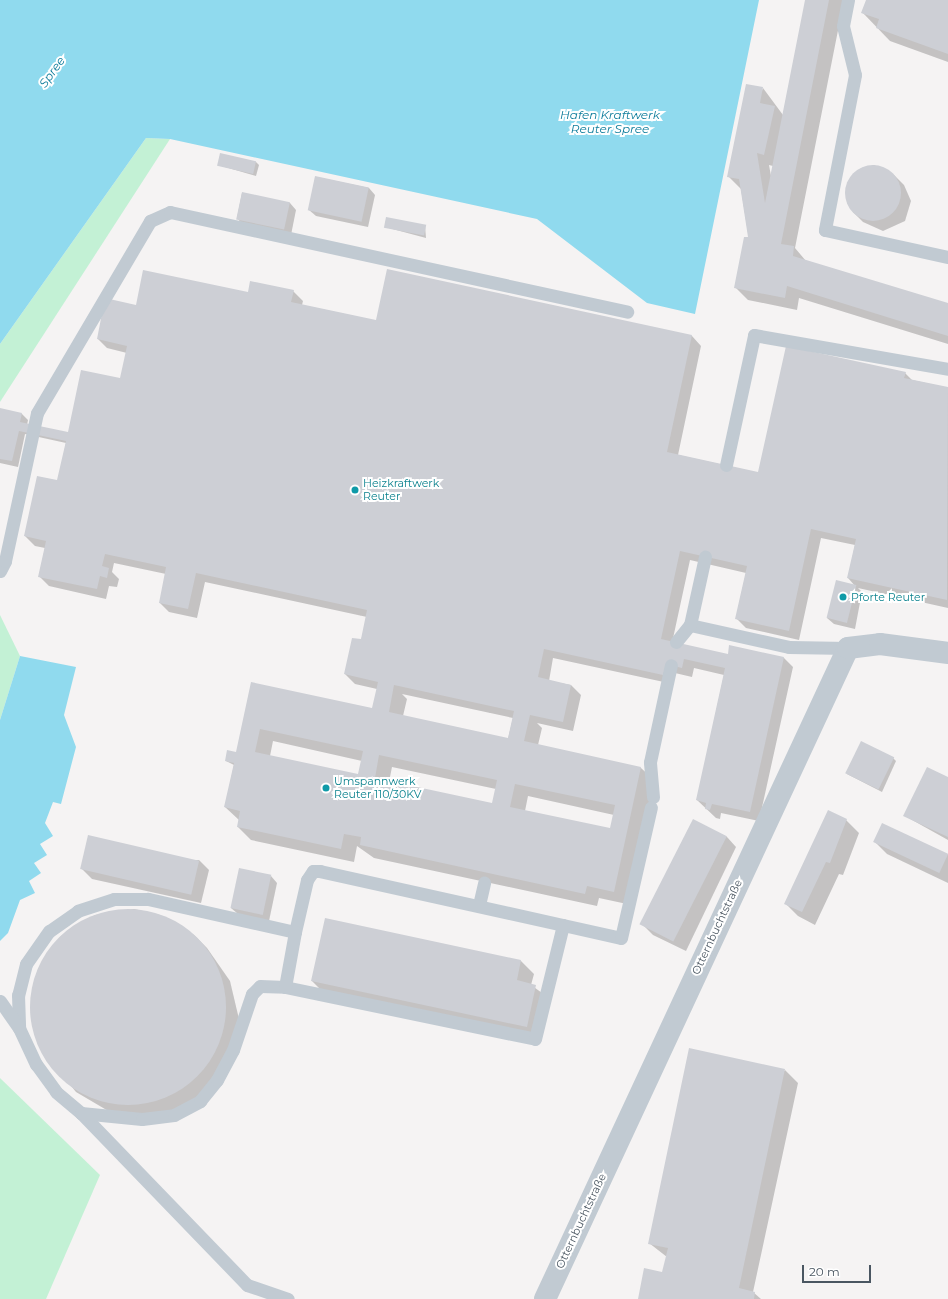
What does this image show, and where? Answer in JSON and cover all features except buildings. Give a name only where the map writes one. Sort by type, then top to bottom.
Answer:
[{"type":"street","points":[[848,648],[880,644],[948,654]]},
{"type":"street","name":"Otternbuchtstraße","points":[[545,1299],[848,648]]},
{"type":"lane","points":[[848,0],[843,26],[855,75],[825,230],[948,257]]},
{"type":"lane","points":[[0,570],[5,561],[37,413],[150,221],[170,212],[627,312]]},
{"type":"lane","points":[[726,465],[754,335],[948,369]]},
{"type":"lane","points":[[676,642],[690,626],[705,556]]},
{"type":"lane","points":[[690,626],[789,647],[848,648]]},
{"type":"lane","points":[[285,987],[295,932],[308,880],[313,871],[479,905],[621,938],[652,802],[650,762],[671,665]]},
{"type":"lane","points":[[479,905],[484,883]]},
{"type":"lane","points":[[19,1028],[18,995],[26,964],[49,931],[78,911],[114,899],[148,899],[295,932]]},
{"type":"lane","points":[[81,1113],[142,1119],[174,1115],[200,1101],[217,1080],[233,1050],[252,994],[260,986],[285,987],[535,1039],[563,925]]},
{"type":"lane","points":[[0,1001],[19,1028],[36,1064],[56,1092],[81,1113],[247,1285],[288,1299]]},
{"type":"green space","points":[[146,138],[170,139],[0,402],[0,344]]},
{"type":"green space","points":[[0,615],[20,656],[0,720]]},
{"type":"green space","points":[[0,1078],[100,1175],[46,1299],[0,1299]]},
{"type":"water","name":"Hafen Kraftwerk Reuter Spree","points":[[0,0],[759,0],[695,314],[647,303],[537,219],[170,139],[146,138],[0,344]]},
{"type":"water","points":[[20,656],[76,667],[64,715],[76,747],[61,804],[53,802],[45,823],[53,836],[40,844],[47,855],[34,863],[41,873],[29,881],[35,893],[20,900],[8,933],[0,941],[0,720]]},
{"type":"place","name":"Heizkraftwerk Reuter","points":[[355,490]]},
{"type":"place","name":"Pforte Reuter","points":[[843,597]]},
{"type":"place","name":"Umspannwerk Reuter 110/30KV","points":[[326,788]]},
{"type":"water label","name":"Spree","points":[[52,72]]}]
